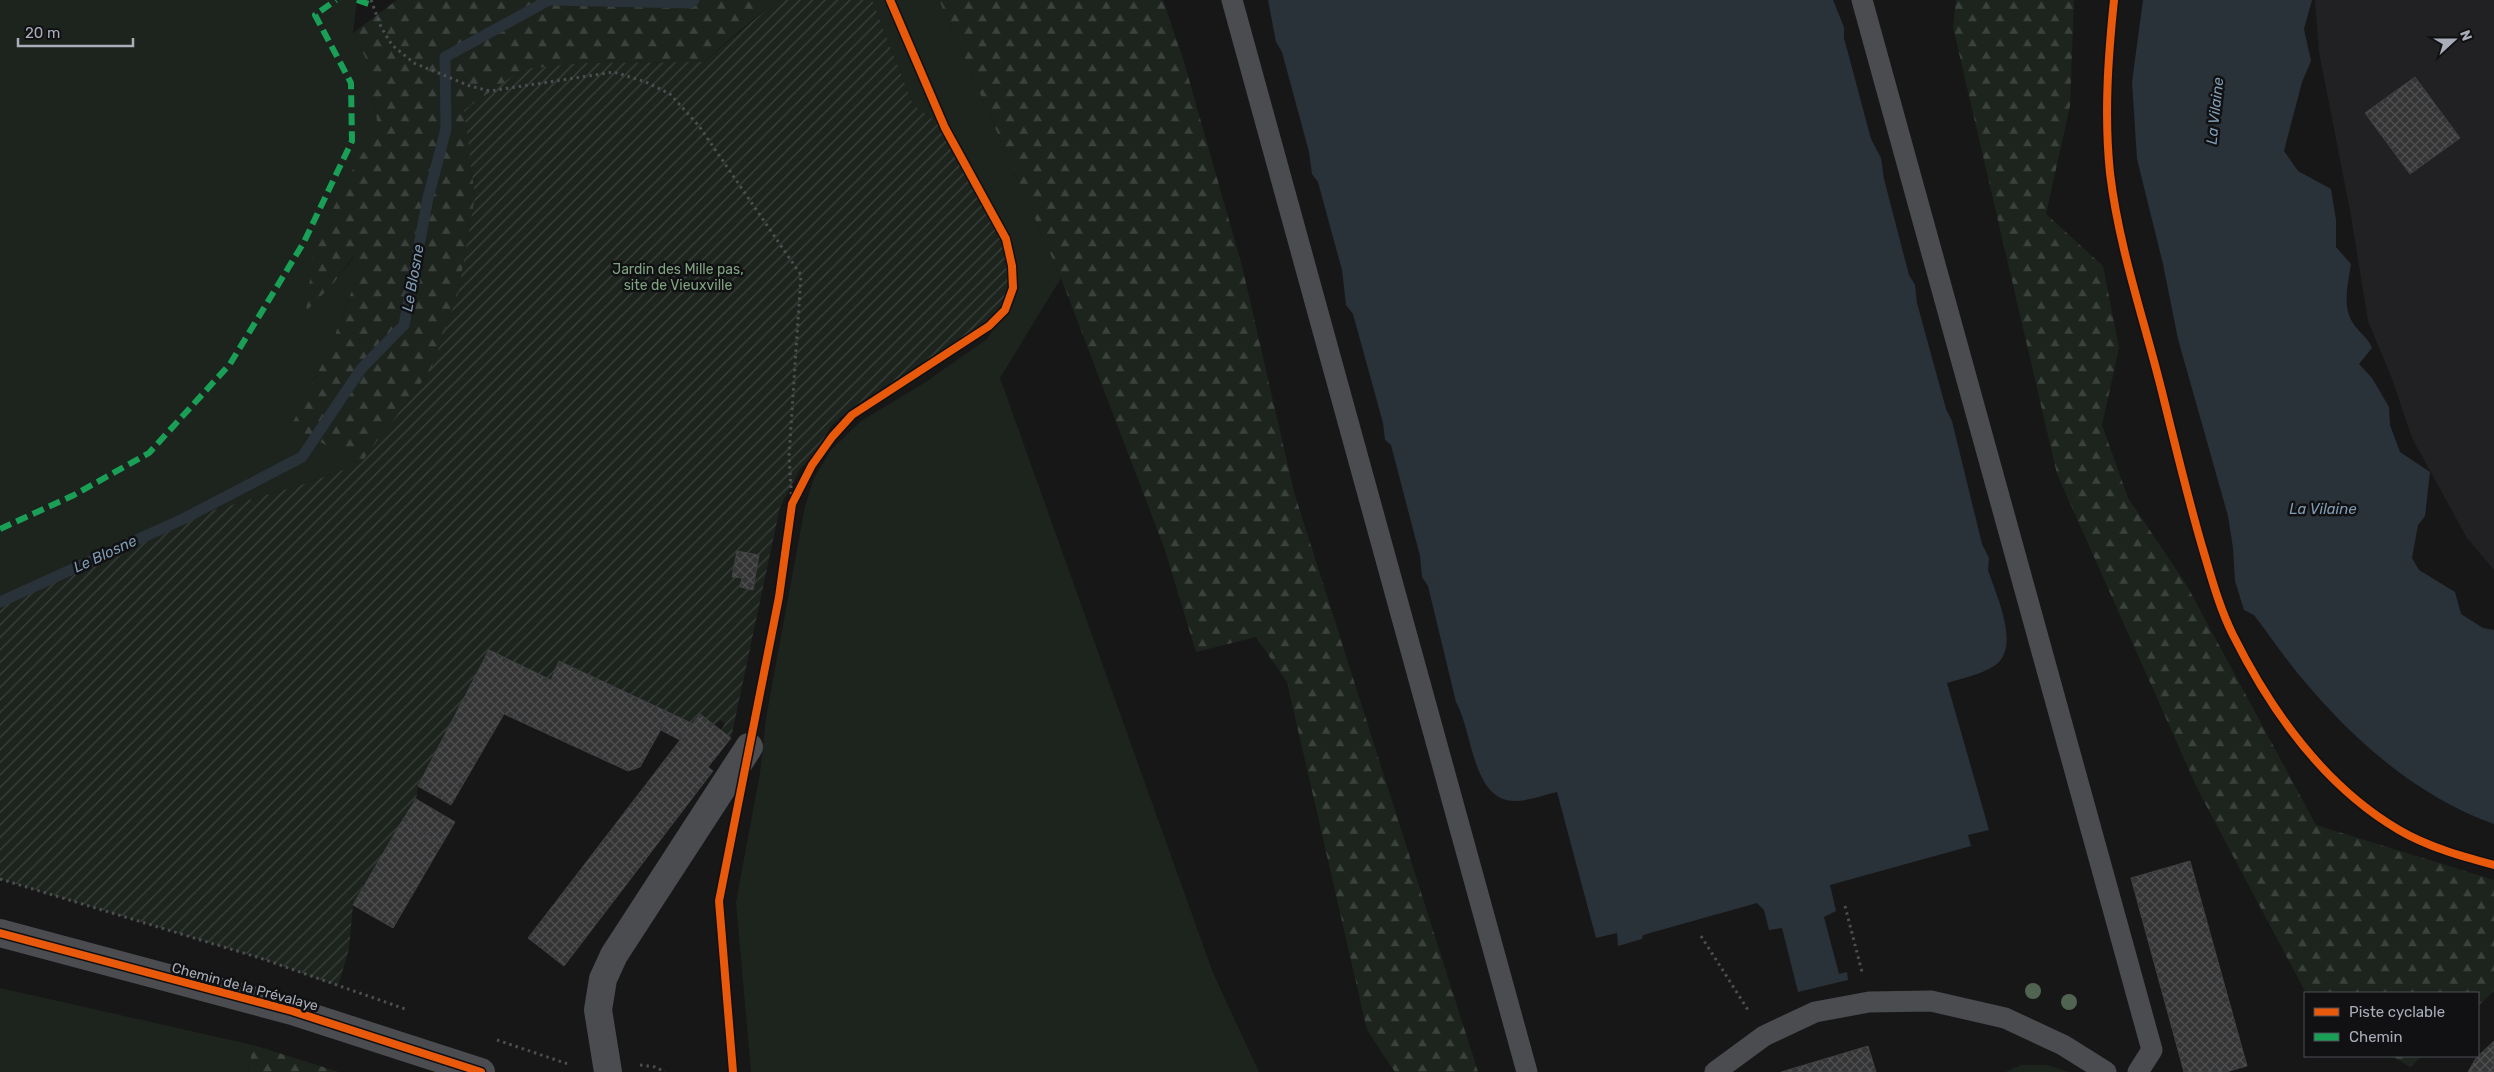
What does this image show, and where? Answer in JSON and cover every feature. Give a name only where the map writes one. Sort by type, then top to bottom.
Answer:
[{"type":"street","points":[[608,1069],[598,1010],[603,979],[614,955],[749,747]]},
{"type":"street","name":"Chemin de la Prévalaye","points":[[0,934],[292,1011],[481,1072]]},
{"type":"lane","points":[[1232,0],[1527,1072]]},
{"type":"lane","points":[[1862,0],[2152,1050],[2138,1072]]},
{"type":"lane","points":[[1716,1072],[1764,1036],[1815,1012],[1869,1002],[1931,1002],[2005,1018],[2064,1045],[2106,1072]]},
{"type":"path","points":[[371,0],[381,27],[392,45],[414,63],[470,86],[490,91],[614,72],[646,82],[670,94],[698,126],[801,275],[789,456],[792,504]]},
{"type":"path","points":[[0,879],[260,958],[414,1012]]},
{"type":"path","points":[[1845,906],[1869,1002]]},
{"type":"path","points":[[1701,936],[1764,1036]]},
{"type":"path","points":[[489,1037],[574,1066],[608,1069],[655,1067],[665,1072]]},
{"type":"shaded area","points":[[2315,0],[2494,0],[2494,570],[2467,538],[2412,438],[2392,379],[2368,321],[2351,216],[2319,52]]},
{"type":"green space","points":[[0,0],[357,0],[353,33],[368,63],[377,121],[314,248],[333,284],[356,254],[359,272],[330,348],[291,426],[360,464],[304,484],[183,519],[0,602]]},
{"type":"green space","points":[[397,0],[778,0],[704,62],[585,63],[464,110],[475,197],[458,294],[431,370],[360,464],[291,426],[330,348],[359,272],[355,254],[333,284],[306,311],[314,247],[377,121],[368,63],[353,33]]},
{"type":"green space","name":"Jardin des Mille pas, site de Vieuxville","points":[[778,0],[872,0],[913,105],[945,128],[1006,239],[1012,266],[1013,288],[1005,310],[853,407],[832,425],[813,456],[800,469],[780,507],[731,738],[721,730],[725,724],[720,720],[714,725],[693,724],[560,661],[551,680],[489,651],[418,786],[416,799],[353,905],[349,949],[338,986],[260,958],[0,879],[0,602],[183,519],[304,484],[360,464],[431,370],[458,294],[475,197],[464,110],[523,69],[585,63],[704,62]]},
{"type":"green space","points":[[872,0],[939,0],[1061,278],[1000,378],[1213,973],[1259,1072],[751,1072],[736,902],[760,773],[766,718],[805,506],[814,478],[831,450],[861,421],[924,383],[987,339],[1005,310],[1013,288],[945,129],[913,105]]},
{"type":"green space","points":[[939,0],[1163,0],[1184,62],[1242,266],[1294,492],[1478,1072],[1395,1072],[1367,1030],[1287,682],[1256,637],[1196,652],[1164,547],[1061,278]]},
{"type":"green space","points":[[1956,0],[2074,0],[2070,106],[2046,214],[2103,266],[2119,348],[2102,425],[2128,498],[2186,584],[2316,825],[2494,880],[2494,991],[2479,1005],[2479,992],[2305,992],[2199,792],[2057,474],[1953,27]]},
{"type":"green space","points":[[0,988],[253,1045],[248,1072],[0,1072]]},
{"type":"green space","points":[[253,1045],[339,1072],[248,1072]]},
{"type":"green space","points":[[2394,1057],[2421,1057],[2410,1067]]},
{"type":"green space","points":[[2021,1065],[2048,1065],[2069,1072],[2005,1072]]},
{"type":"water","points":[[1268,0],[1833,0],[1844,27],[1844,38],[1871,139],[1881,158],[1884,179],[1909,275],[1915,285],[1917,303],[1946,409],[1952,421],[1982,544],[1989,558],[1988,570],[2001,607],[2007,634],[2006,647],[2002,658],[1994,666],[1977,674],[1947,683],[1989,830],[1968,835],[1971,846],[1830,885],[1836,911],[1824,917],[1839,974],[1847,972],[1848,980],[1798,992],[1782,928],[1769,930],[1764,910],[1757,903],[1643,935],[1642,939],[1618,946],[1617,933],[1596,938],[1557,792],[1515,801],[1501,798],[1490,790],[1482,778],[1456,702],[1428,586],[1422,577],[1420,556],[1391,445],[1385,440],[1383,423],[1353,314],[1346,305],[1342,270],[1318,182],[1312,174],[1309,152],[1282,52],[1276,42]]},
{"type":"water","name":"La Vilaine","points":[[2143,0],[2312,0],[2304,29],[2311,61],[2302,82],[2284,151],[2298,171],[2331,189],[2336,220],[2336,247],[2351,264],[2347,288],[2348,312],[2355,326],[2372,348],[2359,364],[2372,378],[2389,407],[2390,425],[2400,452],[2430,472],[2425,516],[2418,525],[2412,558],[2419,570],[2455,592],[2461,614],[2483,628],[2494,630],[2494,824],[2443,801],[2418,786],[2372,751],[2331,711],[2304,681],[2254,615],[2244,610],[2235,581],[2233,548],[2228,516],[2178,339],[2163,264],[2137,159],[2132,82]]},
{"type":"building","points":[[2415,77],[2460,138],[2410,174],[2365,113]]},
{"type":"building","points":[[737,551],[759,555],[753,590],[740,587],[742,578],[732,577]]},
{"type":"building","points":[[489,650],[551,680],[559,661],[670,713],[640,767],[628,771],[504,714],[451,805],[418,786]]},
{"type":"building","points":[[670,713],[693,724],[680,740],[661,730]]},
{"type":"building","points":[[700,714],[731,738],[708,767],[713,771],[564,966],[528,938]]},
{"type":"building","points":[[416,799],[455,822],[442,844],[402,821]]},
{"type":"building","points":[[402,821],[442,844],[393,928],[353,905]]},
{"type":"building","points":[[2190,861],[2247,1066],[2226,1072],[2184,1072],[2131,878]]},
{"type":"building","points":[[2494,1041],[2494,1072],[2468,1072],[2479,1055]]},
{"type":"building","points":[[1868,1046],[1876,1072],[1781,1072]]},
{"type":"waterway","name":"Le Blosne","points":[[0,602],[183,519],[302,457],[361,369],[404,325],[428,198],[446,129],[445,57],[549,0],[690,3],[694,0]]},
{"type":"marked path","points":[[0,529],[74,495],[149,453],[230,364],[304,242],[352,141],[351,83],[315,15],[336,0]]},
{"type":"marked path","points":[[357,0],[372,5]]},
{"type":"cycle path","points":[[733,1072],[719,901],[779,597],[792,504],[812,465],[832,437],[852,415],[989,326],[1005,310],[1013,288],[1012,266],[1006,239],[945,128],[890,0]]},
{"type":"cycle path","points":[[2114,0],[2107,108],[2108,151],[2114,202],[2126,259],[2193,515],[2213,584],[2228,625],[2264,691],[2282,718],[2302,744],[2347,792],[2372,812],[2410,836],[2445,850],[2494,865]]},
{"type":"cycle path","points":[[0,933],[292,1011],[481,1072]]}]
